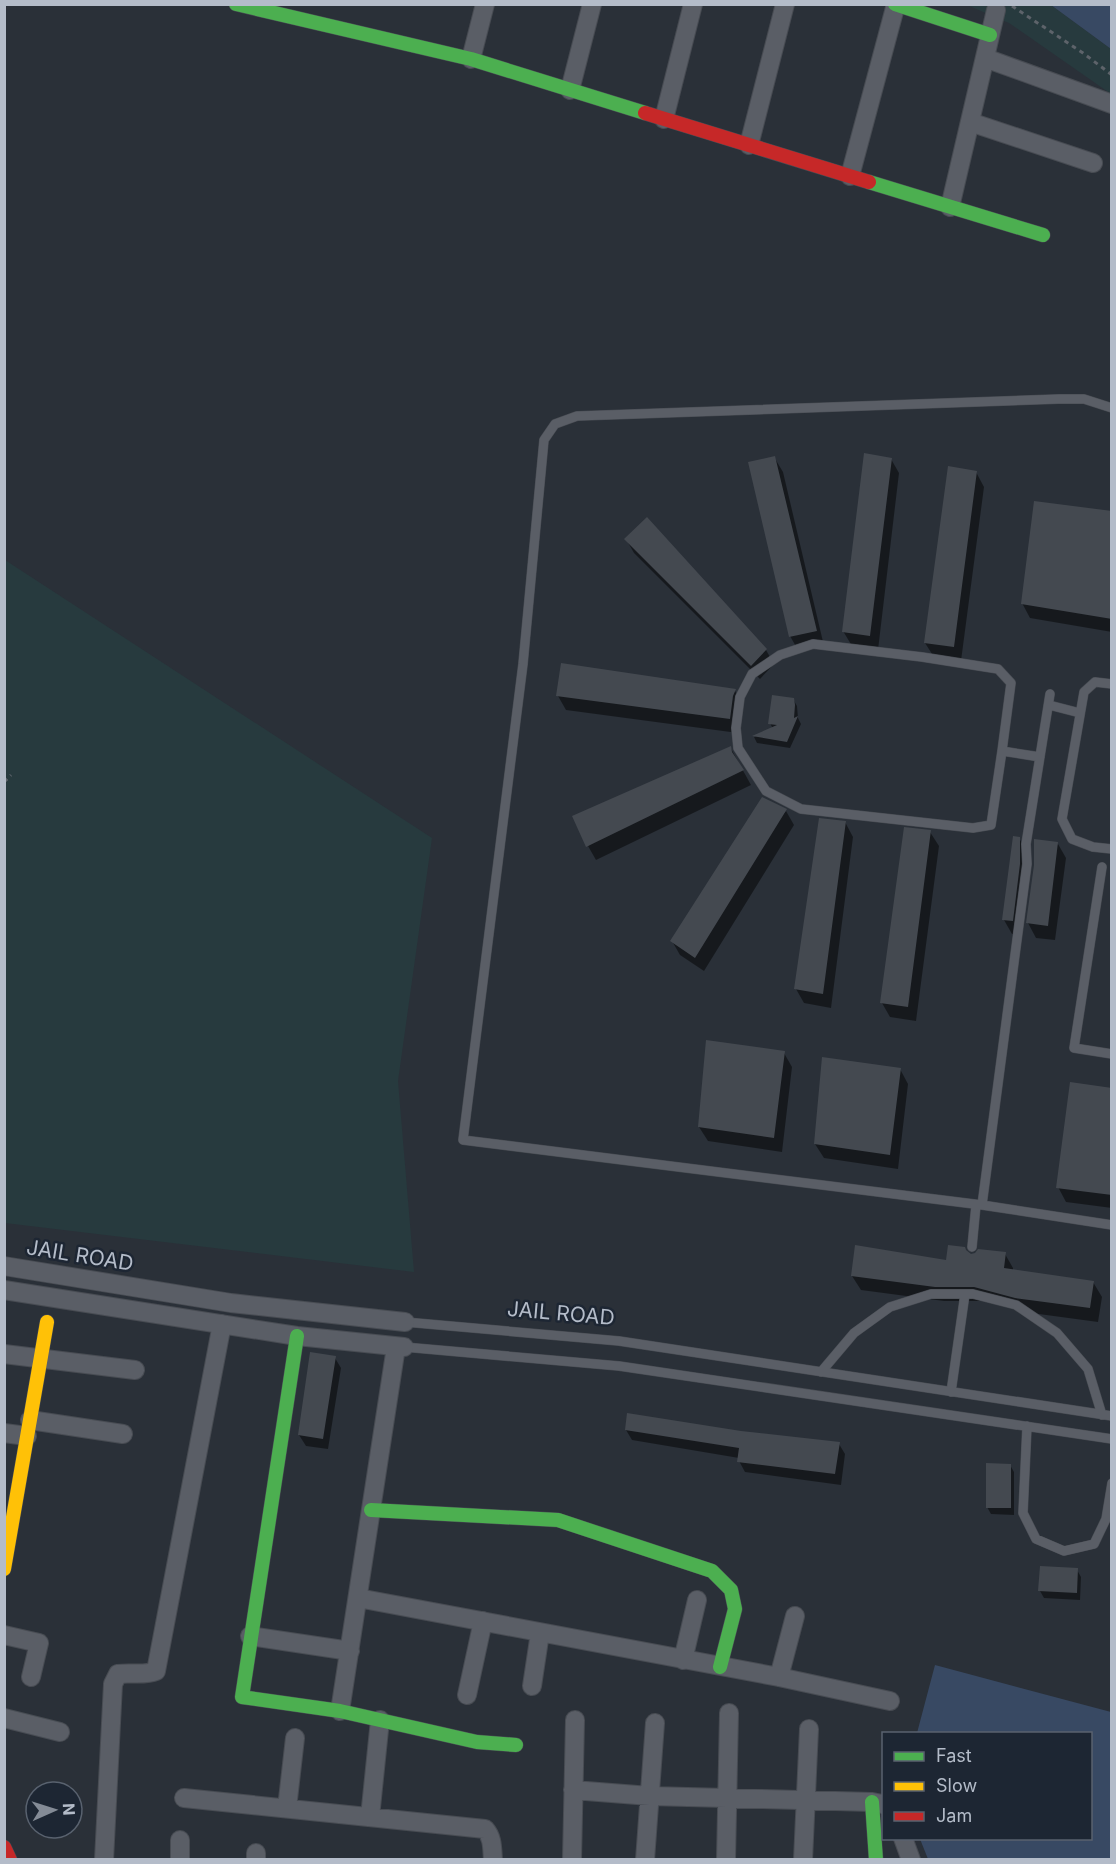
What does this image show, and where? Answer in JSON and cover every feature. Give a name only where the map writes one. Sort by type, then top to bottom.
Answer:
[{"type":"street","points":[[236,4],[471,59],[1043,235]]},
{"type":"street","points":[[471,59],[485,4]]},
{"type":"street","points":[[570,90],[592,4]]},
{"type":"street","points":[[664,119],[693,4]]},
{"type":"street","points":[[749,145],[786,4]]},
{"type":"street","points":[[850,176],[896,5],[990,35]]},
{"type":"street","points":[[950,207],[990,35],[1003,7]]},
{"type":"street","points":[[985,58],[1112,104]]},
{"type":"street","points":[[970,122],[1093,163]]},
{"type":"street","name":"JAIL ROAD","points":[[4,1266],[231,1303],[405,1322]]},
{"type":"street","points":[[4,1290],[297,1336],[400,1347],[371,1510],[340,1711]]},
{"type":"street","points":[[4,1569],[7,1535],[47,1322]]},
{"type":"street","points":[[104,1860],[113,1684],[118,1674],[127,1672],[149,1674],[156,1671],[222,1324]]},
{"type":"street","points":[[297,1336],[242,1697],[340,1711],[477,1742],[516,1745]]},
{"type":"street","points":[[4,1354],[135,1370]]},
{"type":"street","points":[[4,1433],[28,1428],[123,1434]]},
{"type":"street","points":[[371,1510],[558,1520],[712,1571],[731,1590],[735,1609],[720,1667]]},
{"type":"street","points":[[358,1598],[779,1677],[890,1701]]},
{"type":"street","points":[[682,1660],[697,1600]]},
{"type":"street","points":[[779,1677],[795,1616]]},
{"type":"street","points":[[467,1695],[483,1621]]},
{"type":"street","points":[[532,1686],[540,1633]]},
{"type":"street","points":[[4,1635],[39,1643],[31,1677]]},
{"type":"street","points":[[250,1636],[350,1651]]},
{"type":"street","points":[[726,1860],[729,1713]]},
{"type":"street","points":[[4,1718],[60,1731]]},
{"type":"street","points":[[370,1817],[380,1720]]},
{"type":"street","points":[[572,1860],[575,1720]]},
{"type":"street","points":[[645,1860],[655,1723]]},
{"type":"street","points":[[803,1860],[808,1729]]},
{"type":"street","points":[[287,1808],[295,1738]]},
{"type":"street","points":[[573,1790],[650,1796],[878,1803],[876,1860]]},
{"type":"street","points":[[184,1798],[485,1829],[492,1840],[493,1860]]},
{"type":"street","points":[[180,1840],[180,1860]]},
{"type":"street","points":[[903,1840],[911,1860]]},
{"type":"street","points":[[4,1847],[10,1860]]},
{"type":"lane","points":[[1112,408],[1084,399],[1059,399],[577,416],[555,424],[544,440],[523,664],[463,1140],[979,1205],[1112,1225]]},
{"type":"lane","points":[[813,644],[998,669],[1011,682],[1002,751],[991,825],[973,828],[801,809],[766,791],[738,748],[736,728],[740,697],[752,674],[780,655],[813,644]]},
{"type":"lane","points":[[1112,684],[1095,682],[1084,692],[1062,819],[1072,839],[1093,847],[1112,849]]},
{"type":"lane","points":[[972,1247],[1027,864],[1026,844],[1050,694]]},
{"type":"lane","points":[[1049,705],[1080,713]]},
{"type":"lane","points":[[1002,751],[1040,757]]},
{"type":"lane","points":[[1102,867],[1074,1048],[1112,1054]]},
{"type":"lane","points":[[821,1372],[854,1333],[890,1307],[931,1294],[973,1294],[1016,1305],[1057,1333],[1088,1369],[1107,1416]]},
{"type":"lane","points":[[951,1392],[965,1294]]},
{"type":"lane","name":"JAIL ROAD","points":[[405,1322],[619,1341],[1107,1416]]},
{"type":"lane","points":[[400,1347],[619,1366],[1112,1439]]},
{"type":"lane","points":[[1027,1426],[1023,1513],[1036,1539],[1064,1551],[1094,1544],[1106,1519],[1112,1483]]},
{"type":"path","points":[[1003,7],[1083,53],[1112,75]]},
{"type":"path","points":[[4,782],[11,775]]},
{"type":"green space","points":[[967,5],[1051,5],[1111,49],[1111,94],[1009,23]]},
{"type":"green space","points":[[5,560],[432,838],[398,1081],[414,1272],[5,1223]]},
{"type":"water","points":[[1051,5],[1111,5],[1111,49]]},
{"type":"water","points":[[935,1665],[1111,1712],[1111,1859],[928,1859],[920,1840],[1092,1840],[1092,1732],[917,1732]]},
{"type":"building","points":[[864,453],[892,458],[870,636],[842,632]]},
{"type":"building","points":[[775,456],[817,631],[789,637],[748,462]]},
{"type":"building","points":[[948,466],[977,471],[954,647],[924,643]]},
{"type":"building","points":[[1034,501],[1112,511],[1112,619],[1021,604]]},
{"type":"building","points":[[647,517],[767,649],[751,666],[624,539]]},
{"type":"building","points":[[561,663],[736,689],[730,719],[556,696]]},
{"type":"building","points":[[772,695],[794,698],[794,718],[798,716],[787,742],[752,736],[777,725],[768,724]]},
{"type":"building","points":[[731,746],[732,752],[744,770],[586,847],[572,816]]},
{"type":"building","points":[[762,797],[787,809],[695,958],[670,941]]},
{"type":"building","points":[[819,818],[846,821],[823,994],[794,989]]},
{"type":"building","points":[[904,827],[931,830],[908,1007],[880,1003]]},
{"type":"building","points":[[1013,836],[1020,837],[1020,864],[1013,921],[1002,920]]},
{"type":"building","points":[[1034,839],[1058,842],[1048,926],[1026,923],[1034,865]]},
{"type":"building","points":[[706,1040],[785,1051],[774,1138],[698,1127]]},
{"type":"building","points":[[822,1057],[901,1068],[890,1155],[814,1144]]},
{"type":"building","points":[[1070,1082],[1112,1088],[1112,1195],[1056,1188]]},
{"type":"building","points":[[855,1245],[946,1260],[948,1245],[965,1247],[971,1254],[978,1249],[1006,1252],[1004,1268],[1094,1281],[1090,1308],[1015,1298],[974,1287],[935,1287],[851,1276]]},
{"type":"building","points":[[310,1352],[336,1356],[323,1439],[298,1435]]},
{"type":"building","points":[[627,1413],[741,1431],[840,1442],[835,1474],[737,1462],[739,1448],[625,1430]]},
{"type":"building","points":[[986,1463],[1011,1464],[1011,1508],[986,1508]]},
{"type":"building","points":[[1040,1566],[1078,1568],[1077,1593],[1038,1591]]},
{"type":"traffic: fast","points":[[236,4],[471,59],[645,113]]},
{"type":"traffic: fast","points":[[895,4],[990,35]]},
{"type":"traffic: fast","points":[[869,182],[1043,235]]},
{"type":"traffic: fast","points":[[297,1336],[242,1697],[340,1711],[477,1742],[516,1745]]},
{"type":"traffic: fast","points":[[371,1510],[558,1520],[712,1571],[731,1590],[735,1609],[720,1667]]},
{"type":"traffic: fast","points":[[872,1802],[876,1860]]},
{"type":"traffic: slow","points":[[4,1569],[47,1322]]},
{"type":"traffic: jam","points":[[645,113],[869,182]]},
{"type":"traffic: jam","points":[[4,1847],[10,1860]]}]
